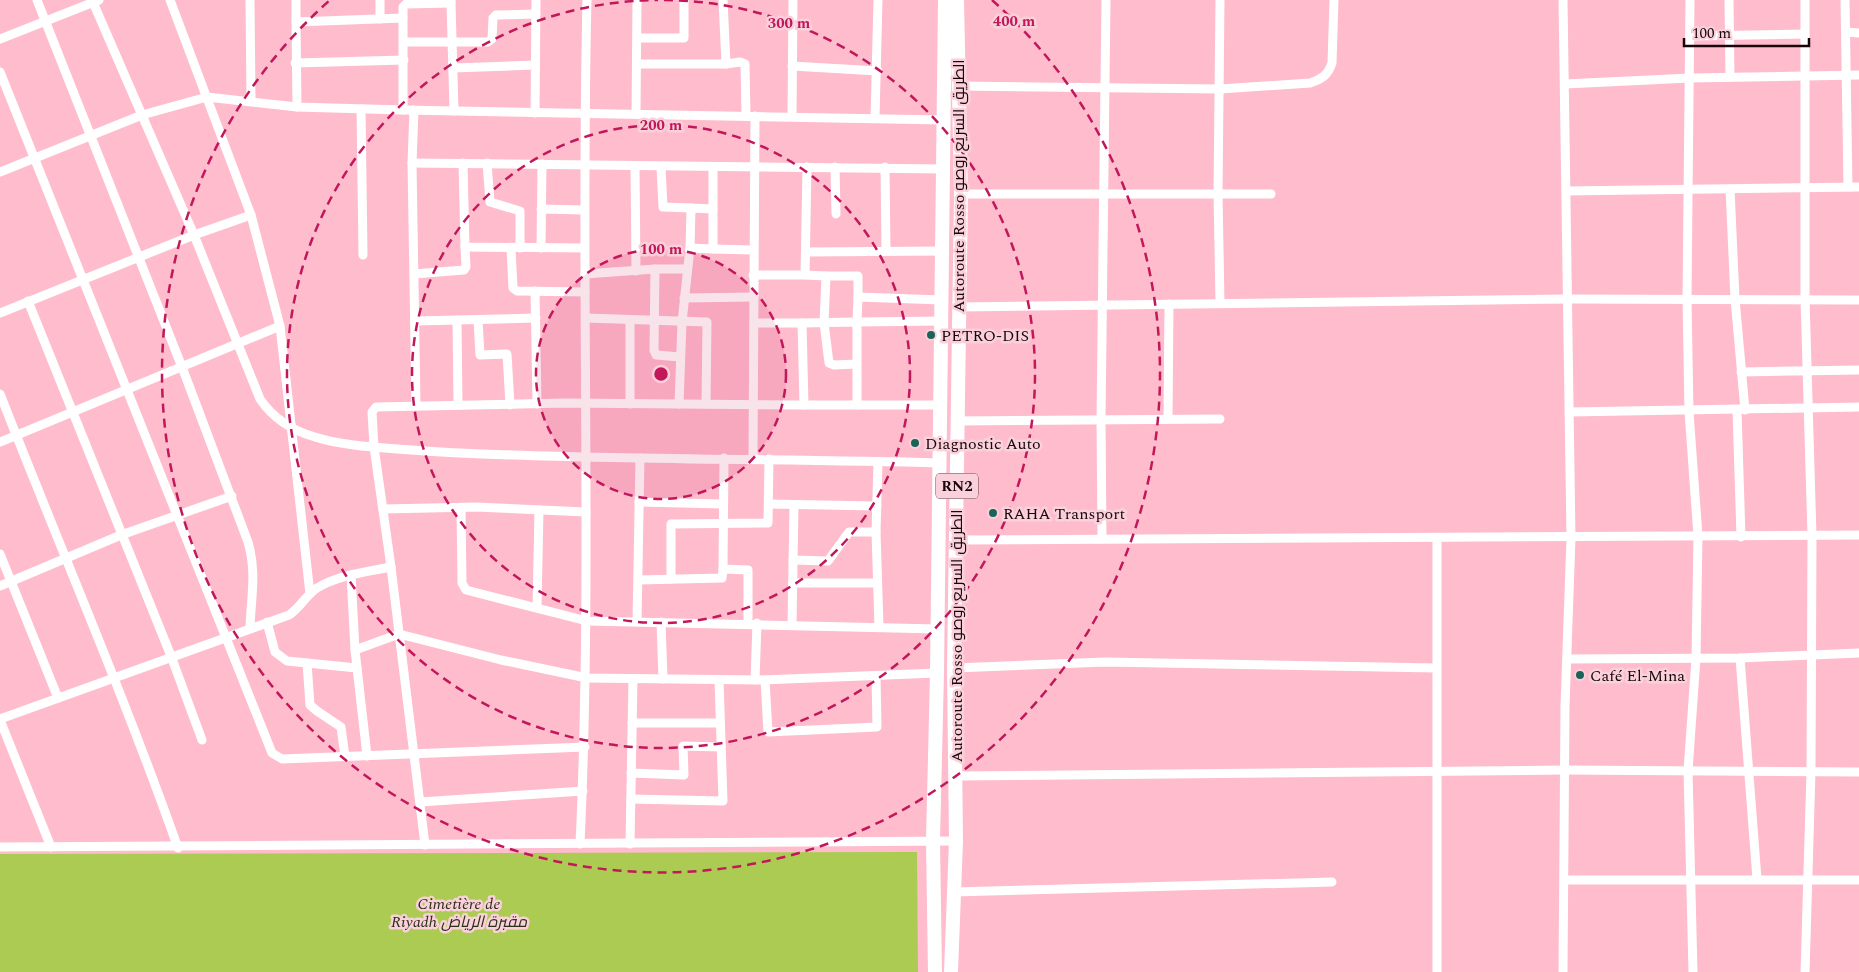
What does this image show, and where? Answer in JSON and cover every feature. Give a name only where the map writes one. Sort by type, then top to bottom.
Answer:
[{"type":"highway","name":"Autoroute Rosso الطريق السريع روصو","points":[[935,972],[933,840],[938,673],[945,0]]},
{"type":"highway","name":"Autoroute Rosso الطريق السريع روصو","points":[[951,972],[956,841],[954,668],[961,194],[957,0]]},
{"type":"street","points":[[37,0],[182,367],[248,542],[254,570],[250,628]]},
{"type":"street","points":[[170,0],[251,215],[280,326],[310,594]]},
{"type":"street","points":[[250,0],[251,100]]},
{"type":"street","points":[[296,0],[297,107]]},
{"type":"street","points":[[380,0],[380,19]]},
{"type":"street","points":[[535,113],[536,0]]},
{"type":"street","points":[[580,844],[587,678],[586,318],[583,210],[587,0]]},
{"type":"street","points":[[636,113],[638,64],[637,0]]},
{"type":"street","points":[[638,38],[684,38],[684,0]]},
{"type":"street","points":[[724,0],[726,64]]},
{"type":"street","points":[[792,116],[793,0]]},
{"type":"street","points":[[875,118],[878,70],[878,0]]},
{"type":"street","points":[[1102,539],[1101,420],[1106,0]]},
{"type":"street","points":[[1220,0],[1218,193],[1220,303]]},
{"type":"street","points":[[959,86],[1220,89],[1310,84],[1321,80],[1330,71],[1334,0]]},
{"type":"street","points":[[1563,0],[1571,538],[1565,770],[1563,972]]},
{"type":"street","points":[[1690,0],[1687,299],[1689,412],[1698,536],[1696,658],[1688,771],[1693,972]]},
{"type":"street","points":[[1730,0],[1730,77]]},
{"type":"street","points":[[1805,0],[1805,299],[1812,536],[1811,772],[1805,972]]},
{"type":"street","points":[[1845,0],[1848,187]]},
{"type":"street","points":[[0,39],[95,1],[239,344],[260,399],[266,407],[292,427],[315,438],[374,447],[450,453],[585,458],[753,458],[940,463]]},
{"type":"street","points":[[403,110],[405,42],[402,18],[403,7],[406,4],[428,1],[451,1],[454,111]]},
{"type":"street","points":[[405,42],[452,43],[491,41],[493,18],[496,15],[536,14]]},
{"type":"street","points":[[296,22],[402,18]]},
{"type":"street","points":[[1846,32],[1859,33]]},
{"type":"street","points":[[1690,36],[1805,34]]},
{"type":"street","points":[[296,63],[404,60]]},
{"type":"street","points":[[638,64],[726,64],[740,62],[745,64],[754,168],[753,458]]},
{"type":"street","points":[[453,68],[535,65]]},
{"type":"street","points":[[792,66],[878,70]]},
{"type":"street","points":[[0,72],[272,753],[276,758],[585,747]]},
{"type":"street","points":[[1564,84],[1690,78],[1859,75]]},
{"type":"street","points":[[0,172],[142,115],[207,97],[251,100],[297,107],[361,109],[944,120]]},
{"type":"street","points":[[361,109],[363,255]]},
{"type":"street","points":[[414,110],[412,163],[416,405]]},
{"type":"street","points":[[412,163],[943,169]]},
{"type":"street","points":[[414,274],[464,270],[466,267],[463,163]]},
{"type":"street","points":[[487,163],[490,202],[520,211],[520,248]]},
{"type":"street","points":[[541,248],[542,164]]},
{"type":"street","points":[[635,166],[636,271]]},
{"type":"street","points":[[661,166],[662,207],[713,209]]},
{"type":"street","points":[[713,167],[713,249]]},
{"type":"street","points":[[805,275],[807,167]]},
{"type":"street","points":[[835,167],[836,214]]},
{"type":"street","points":[[885,167],[886,251]]},
{"type":"street","points":[[1566,191],[1859,187]]},
{"type":"street","points":[[1730,189],[1735,299],[1741,372],[1740,536]]},
{"type":"street","points":[[961,194],[1271,194]]},
{"type":"street","points":[[679,404],[682,322],[690,248],[691,208]]},
{"type":"street","points":[[541,209],[583,210]]},
{"type":"street","points":[[0,313],[251,215]]},
{"type":"street","points":[[465,247],[584,248]]},
{"type":"street","points":[[510,248],[513,288],[518,291],[585,292]]},
{"type":"street","points":[[690,248],[753,250]]},
{"type":"street","points":[[806,252],[942,251]]},
{"type":"street","points":[[585,274],[687,269]]},
{"type":"street","points":[[655,270],[654,350],[656,355],[680,357]]},
{"type":"street","points":[[753,275],[858,276],[857,405]]},
{"type":"street","points":[[826,276],[824,323],[829,363],[857,364]]},
{"type":"street","points":[[536,291],[537,404]]},
{"type":"street","points":[[684,298],[754,297]]},
{"type":"street","points":[[858,297],[942,300]]},
{"type":"street","points":[[959,307],[1568,299],[1859,300]]},
{"type":"street","points":[[28,301],[171,656],[202,740]]},
{"type":"street","points":[[1168,419],[1169,304]]},
{"type":"street","points":[[415,321],[536,318]]},
{"type":"street","points":[[586,318],[707,322],[706,404]]},
{"type":"street","points":[[457,320],[458,404]]},
{"type":"street","points":[[478,320],[480,355],[507,354],[510,405]]},
{"type":"street","points":[[630,320],[630,404]]},
{"type":"street","points":[[754,323],[942,321]]},
{"type":"street","points":[[802,323],[804,405]]},
{"type":"street","points":[[0,442],[280,326]]},
{"type":"street","points":[[1741,372],[1859,370]]},
{"type":"street","points":[[0,394],[65,560],[147,760],[178,848]]},
{"type":"street","points":[[425,846],[391,567],[374,447],[372,412],[376,407],[458,404],[941,404]]},
{"type":"street","points":[[1570,412],[1689,412],[1859,407]]},
{"type":"street","points":[[957,421],[1220,418]]},
{"type":"street","points":[[637,622],[640,458]]},
{"type":"street","points":[[638,580],[722,578],[724,458]]},
{"type":"street","points":[[671,579],[671,524],[768,523],[769,459]]},
{"type":"street","points":[[878,462],[876,532],[879,627]]},
{"type":"street","points":[[0,586],[121,535],[232,496]]},
{"type":"street","points":[[639,502],[723,504]]},
{"type":"street","points":[[769,504],[877,506]]},
{"type":"street","points":[[792,624],[794,505]]},
{"type":"street","points":[[383,509],[461,508],[586,512]]},
{"type":"street","points":[[461,508],[462,583],[466,590],[587,621],[938,628]]},
{"type":"street","points":[[537,608],[539,510]]},
{"type":"street","points":[[793,560],[828,561],[849,532],[876,532]]},
{"type":"street","points":[[957,540],[1859,536]]},
{"type":"street","points":[[1437,539],[1437,972]]},
{"type":"street","points":[[0,554],[58,698]]},
{"type":"street","points":[[51,846],[0,720],[296,611],[316,589],[351,575],[391,567]]},
{"type":"street","points":[[722,569],[748,570],[760,680],[768,732],[877,727],[876,676]]},
{"type":"street","points":[[351,575],[355,650],[367,756]]},
{"type":"street","points":[[793,583],[877,583]]},
{"type":"street","points":[[267,622],[275,652],[280,658],[286,661],[357,668]]},
{"type":"street","points":[[661,622],[664,679]]},
{"type":"street","points":[[355,650],[399,634],[519,664],[587,678],[760,680],[938,673]]},
{"type":"street","points":[[1568,659],[1740,658],[1859,653]]},
{"type":"street","points":[[1740,658],[1747,772],[1757,879]]},
{"type":"street","points":[[954,668],[1105,662],[1436,668]]},
{"type":"street","points":[[307,663],[310,704],[341,727],[345,757]]},
{"type":"street","points":[[630,844],[633,679]]},
{"type":"street","points":[[631,798],[723,801],[719,680]]},
{"type":"street","points":[[632,723],[720,723]]},
{"type":"street","points":[[631,773],[684,775],[683,746],[721,747]]},
{"type":"street","points":[[956,776],[1565,770],[1859,772]]},
{"type":"street","points":[[420,802],[583,791]]},
{"type":"street","points":[[0,847],[178,848],[956,841]]},
{"type":"street","points":[[1565,880],[1859,880]]},
{"type":"street","points":[[954,892],[1332,882]]},
{"type":"green space","name":"Cimetière de Riyadh مقبرة الرياض","points":[[917,852],[918,972],[0,972],[0,854]]},
{"type":"place","name":"PETRO-DIS","points":[[931,335]]},
{"type":"place","name":"Diagnostic Auto","points":[[915,443]]},
{"type":"place","name":"RAHA Transport","points":[[993,513]]},
{"type":"place","name":"Café El-Mina","points":[[1580,675]]}]
